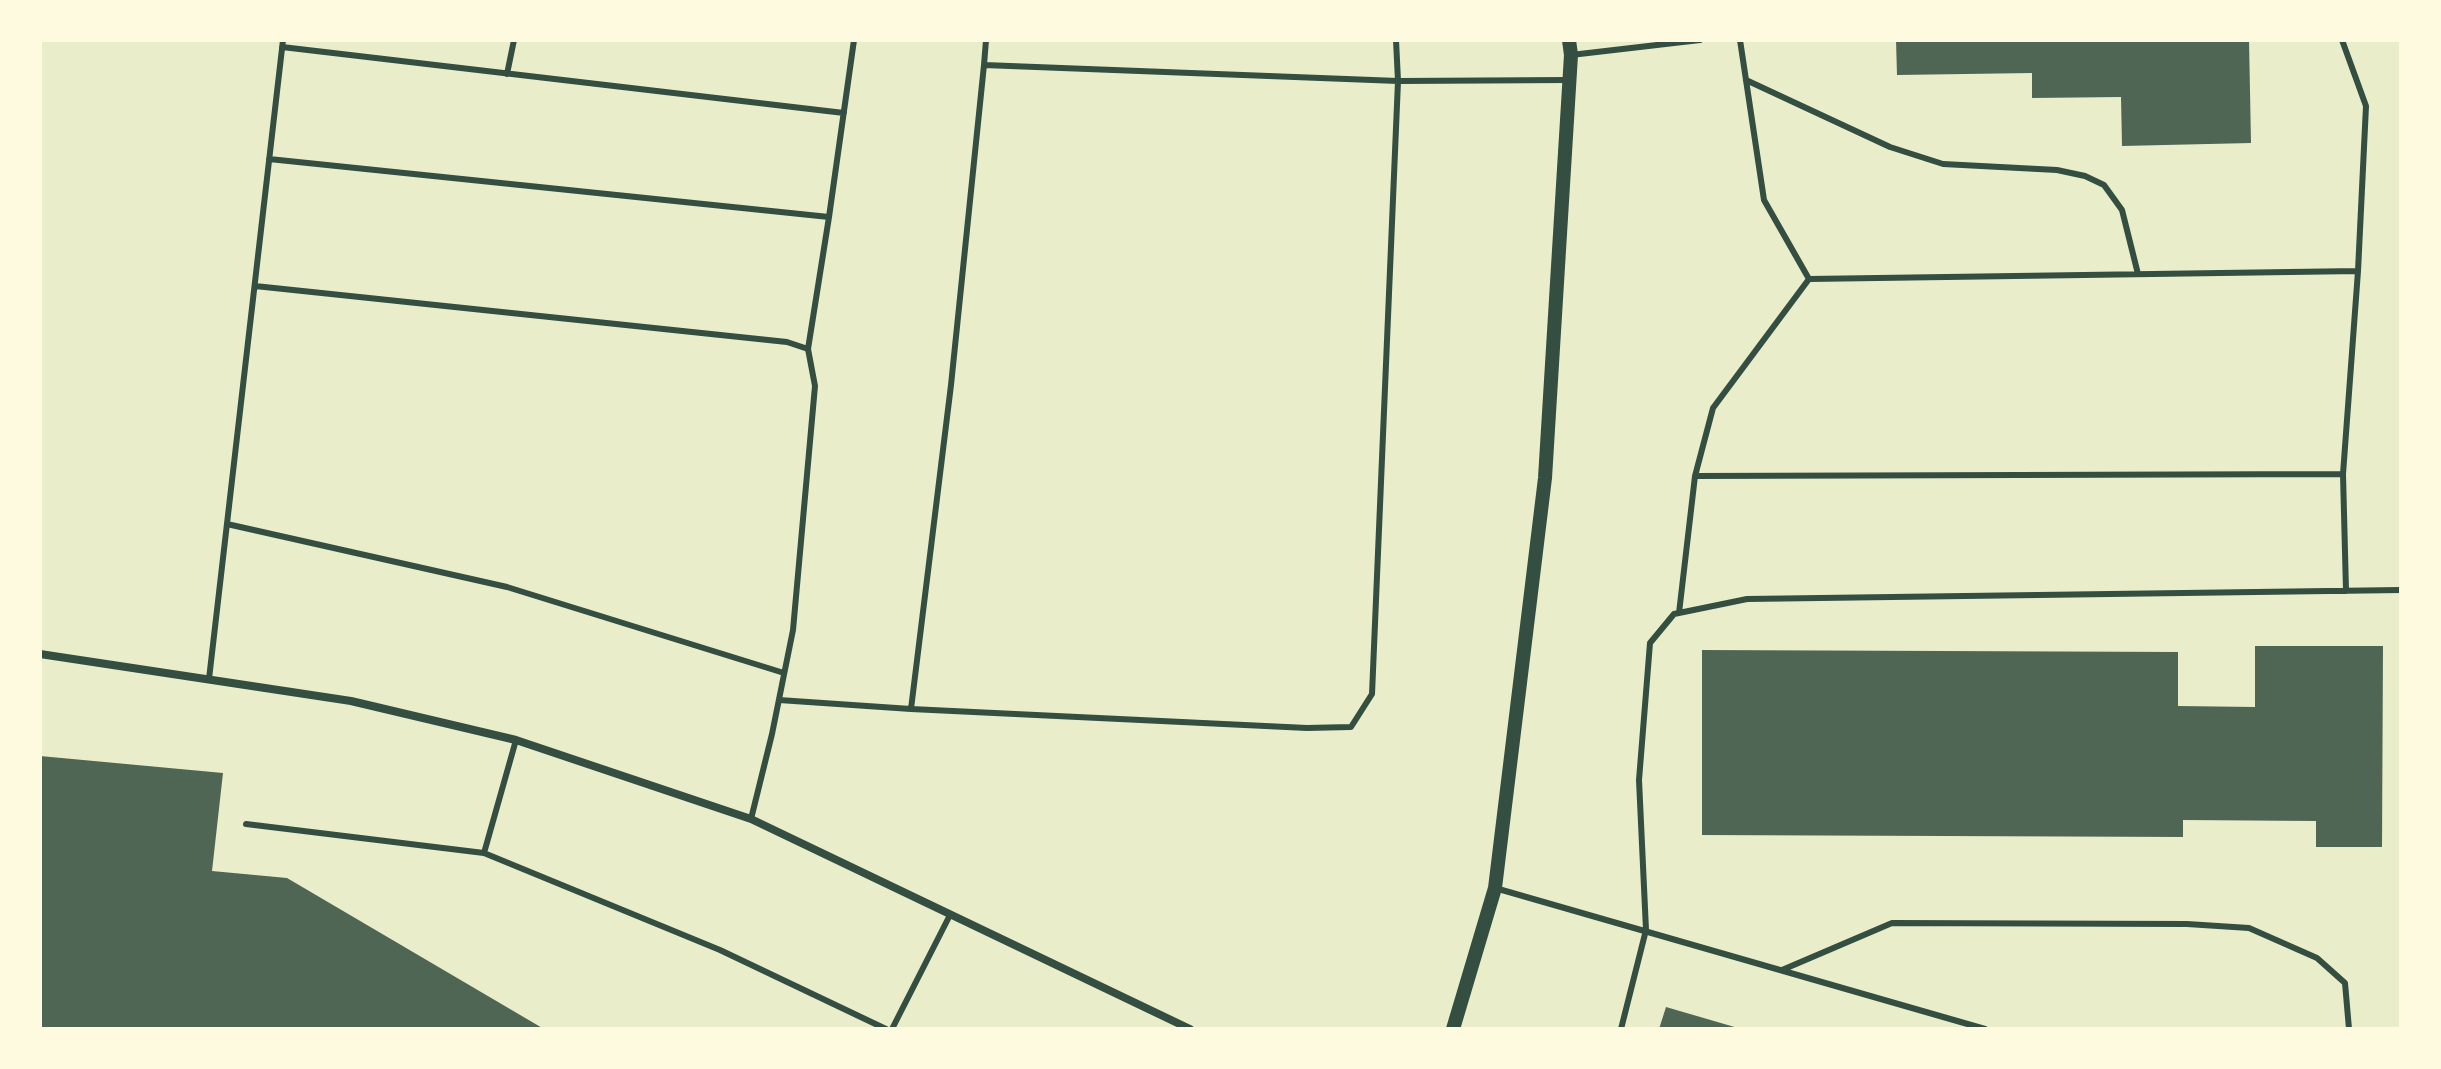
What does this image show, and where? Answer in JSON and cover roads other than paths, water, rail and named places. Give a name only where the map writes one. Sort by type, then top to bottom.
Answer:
[{"type":"street","points":[[1453,1029],[1495,888],[1545,478],[1570,48]]},
{"type":"street","points":[[40,654],[351,701],[516,740],[751,819],[1190,1029]]},
{"type":"lane","points":[[507,74],[514,40]]},
{"type":"lane","points":[[751,819],[793,630],[815,386],[808,349],[854,40]]},
{"type":"lane","points":[[911,709],[951,385],[986,40]]},
{"type":"lane","points":[[779,700],[1307,728],[1351,727],[1372,694],[1398,81],[1396,40]]},
{"type":"lane","points":[[1570,48],[1700,40]]},
{"type":"lane","points":[[1740,40],[1764,200],[1809,279]]},
{"type":"lane","points":[[2342,40],[2366,106],[2343,474],[2346,591]]},
{"type":"lane","points":[[209,679],[283,44],[507,74],[844,113]]},
{"type":"lane","points":[[984,65],[1398,81],[1568,80]]},
{"type":"lane","points":[[1746,80],[1890,147],[1943,164],[2057,170],[2085,176],[2104,185],[2122,210],[2138,274]]},
{"type":"lane","points":[[269,159],[829,217]]},
{"type":"lane","points":[[1809,279],[2358,271]]},
{"type":"lane","points":[[1679,613],[1695,476],[1713,408],[1809,279]]},
{"type":"lane","points":[[255,286],[787,342],[808,349]]},
{"type":"lane","points":[[1695,476],[2343,474]]},
{"type":"lane","points":[[227,524],[507,587],[784,673]]},
{"type":"lane","points":[[1621,1029],[1646,930],[1639,780],[1650,643],[1674,614],[1747,599],[2401,590]]},
{"type":"lane","points":[[484,853],[516,740]]},
{"type":"lane","points":[[246,824],[484,853],[720,950],[886,1029]]},
{"type":"lane","points":[[1495,888],[1985,1029]]},
{"type":"lane","points":[[892,1029],[950,915]]},
{"type":"lane","points":[[1782,970],[1892,923],[2171,924],[2249,928],[2317,958],[2345,983],[2349,1029]]}]
